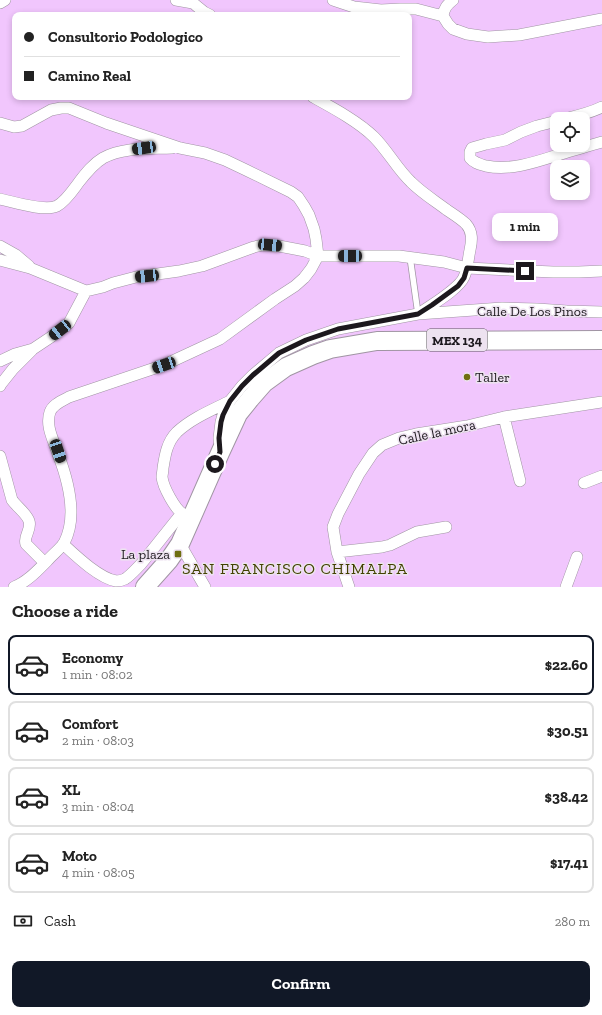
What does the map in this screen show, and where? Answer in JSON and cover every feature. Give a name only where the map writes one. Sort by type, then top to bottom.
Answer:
[{"type":"main road","name":"MEX 134","points":[[145,587],[169,560],[180,544],[187,515],[238,414],[264,384],[286,367],[330,349],[377,341],[602,340]]},
{"type":"street","points":[[0,3],[5,0]]},
{"type":"street","points":[[176,0],[194,2],[204,12]]},
{"type":"street","points":[[333,0],[354,7],[381,10],[416,9],[443,16]]},
{"type":"street","points":[[453,0],[447,4],[444,10],[443,16],[448,24],[453,29],[468,34],[488,37],[519,35],[602,19]]},
{"type":"street","points":[[319,100],[337,110],[364,129],[374,138],[410,181],[427,196],[467,225],[471,234],[472,244],[464,278],[458,286],[418,314]]},
{"type":"street","points":[[590,112],[602,107]]},
{"type":"street","points":[[0,123],[14,127],[22,126],[51,110],[69,108],[106,123],[180,148],[205,153],[225,160],[285,189],[298,197],[309,215],[314,229],[318,256],[311,269],[295,286],[220,339],[164,365],[69,397],[54,406],[50,412],[49,427],[68,485],[70,503],[68,532],[63,544],[45,563],[27,580],[14,587]]},
{"type":"street","points":[[550,123],[521,132],[505,140],[472,148],[470,158],[473,162],[480,165],[494,168],[513,167],[569,152]]},
{"type":"street","points":[[590,146],[602,142]]},
{"type":"street","points":[[0,199],[47,209],[56,207],[63,202],[89,169],[103,158],[121,152],[144,148],[180,148]]},
{"type":"street","points":[[0,260],[30,268],[86,291],[136,277],[158,275],[202,266],[263,245],[291,248],[318,256],[399,256],[444,262],[467,268],[553,272],[602,271]]},
{"type":"street","points":[[0,246],[16,255],[30,268]]},
{"type":"street","points":[[0,386],[12,370],[33,349],[69,323],[86,291]]},
{"type":"street","name":"Calle De Los Pinos","points":[[220,452],[219,438],[221,422],[230,401],[253,375],[279,353],[306,340],[338,329],[418,314],[502,308],[602,312]]},
{"type":"street","points":[[0,361],[15,354],[33,349]]},
{"type":"street","points":[[63,544],[96,572],[107,578],[118,581],[125,579],[187,515],[172,501],[164,485],[162,477],[165,453],[172,439],[189,423],[230,401]]},
{"type":"street","name":"Calle la mora","points":[[349,587],[337,552],[333,527],[338,514],[360,474],[373,453],[382,444],[416,434],[467,426],[504,417],[602,402]]},
{"type":"street","points":[[504,417],[520,481]]},
{"type":"street","points":[[0,456],[12,500],[29,522],[30,527],[25,541],[45,563]]},
{"type":"street","points":[[584,484],[602,476]]},
{"type":"street","points":[[337,552],[382,547],[390,545],[417,532],[446,527]]},
{"type":"street","points":[[180,544],[205,587]]},
{"type":"street","points":[[566,587],[577,557]]},
{"type":"lane","points":[[410,257],[418,314]]},
{"type":"shaded area","points":[[0,0],[602,0],[602,587],[0,587]]},
{"type":"place","name":"Taller","points":[[467,377]]},
{"type":"place","name":"La plaza","points":[[178,554]]},
{"type":"district","name":"SAN FRANCISCO CHIMALPA","points":[[295,568]]},
{"type":"route","points":[[215,464],[220,452],[219,438],[221,422],[230,401],[253,375],[279,353],[306,340],[338,329],[418,314],[458,286],[464,278],[467,268],[525,271]]}]
